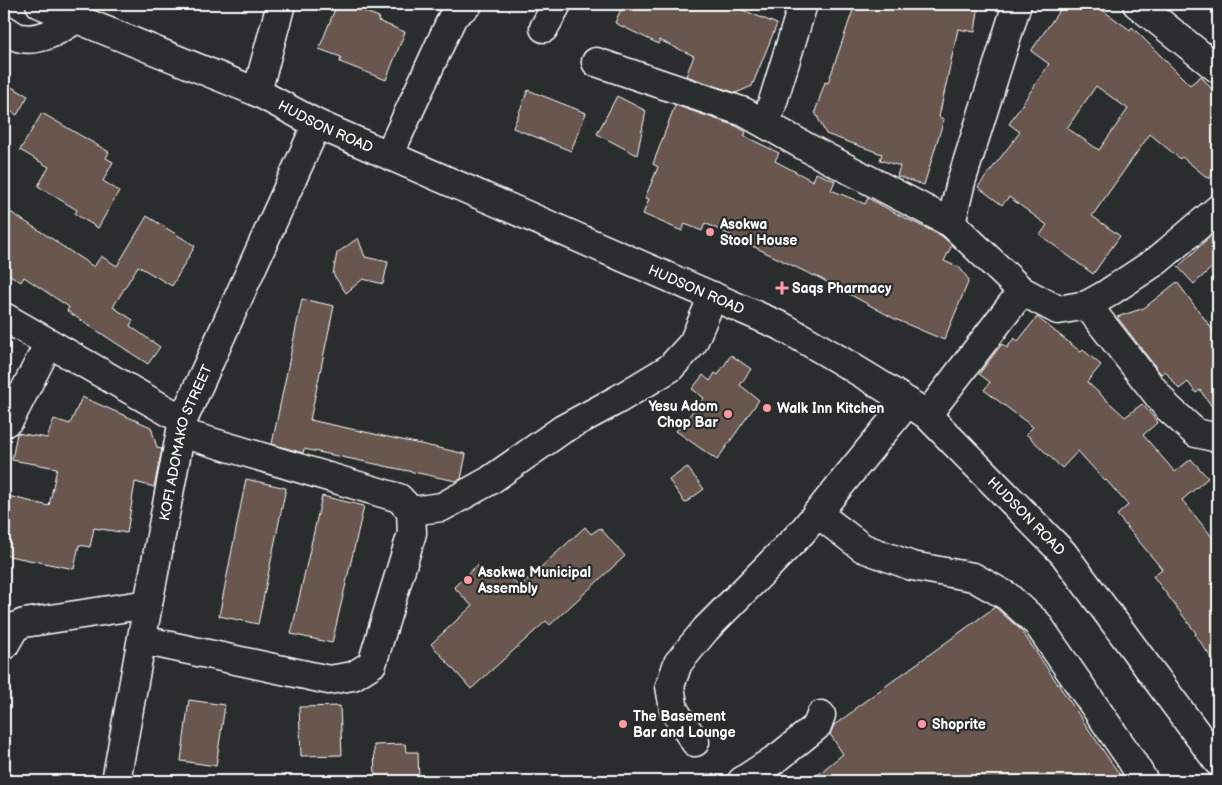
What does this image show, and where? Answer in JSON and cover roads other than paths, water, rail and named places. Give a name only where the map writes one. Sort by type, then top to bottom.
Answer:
[{"type":"street","name":"HUDSON ROAD","points":[[40,4],[257,92],[317,124],[783,327],[852,366],[918,408],[1063,553],[1218,762]]},
{"type":"street","points":[[257,92],[281,4]]},
{"type":"street","points":[[389,155],[453,16],[468,4]]},
{"type":"street","points":[[544,28],[557,4]]},
{"type":"street","points":[[766,124],[802,4]]},
{"type":"street","points":[[951,222],[961,182],[1017,4]]},
{"type":"street","points":[[1137,4],[1218,69]]},
{"type":"street","points":[[4,29],[20,38],[38,38],[51,34],[76,18]]},
{"type":"street","points":[[596,62],[744,112],[808,148],[951,222],[1022,291],[1058,310],[1087,305],[1158,260],[1218,209]]},
{"type":"street","name":"KOFI ADOMAKO STREET","points":[[116,781],[182,427],[317,124]]},
{"type":"street","points":[[696,742],[674,710],[670,686],[678,663],[706,629],[802,532],[918,408],[1022,291]]},
{"type":"street","points":[[411,511],[442,507],[450,503],[489,481],[563,429],[617,400],[670,368],[694,343],[713,296]]},
{"type":"street","points":[[1087,305],[1167,407],[1196,433],[1218,438]]},
{"type":"street","points":[[4,317],[49,343],[182,427],[399,498],[411,511],[412,533],[372,664],[353,676],[329,680],[142,640]]},
{"type":"street","points":[[4,423],[10,419],[49,343]]},
{"type":"street","points":[[818,513],[862,548],[912,566],[974,576],[1006,596],[1037,623],[1144,781]]},
{"type":"street","points":[[4,646],[15,627],[24,623],[148,604]]},
{"type":"street","points":[[742,781],[780,756],[817,726],[820,716]]},
{"type":"place","name":"Asokwa Stool House","points":[[710,232]]},
{"type":"place","name":"Saqs Pharmacy","points":[[782,288]]},
{"type":"place","name":"Walk Inn Kitchen","points":[[767,408]]},
{"type":"place","name":"Yesu Adom Chop Bar","points":[[728,414]]},
{"type":"place","name":"Asokwa Municipal Assembly","points":[[468,580]]},
{"type":"place","name":"The Basement Bar and Lounge","points":[[623,724]]},
{"type":"place","name":"Shoprite","points":[[922,724]]}]
